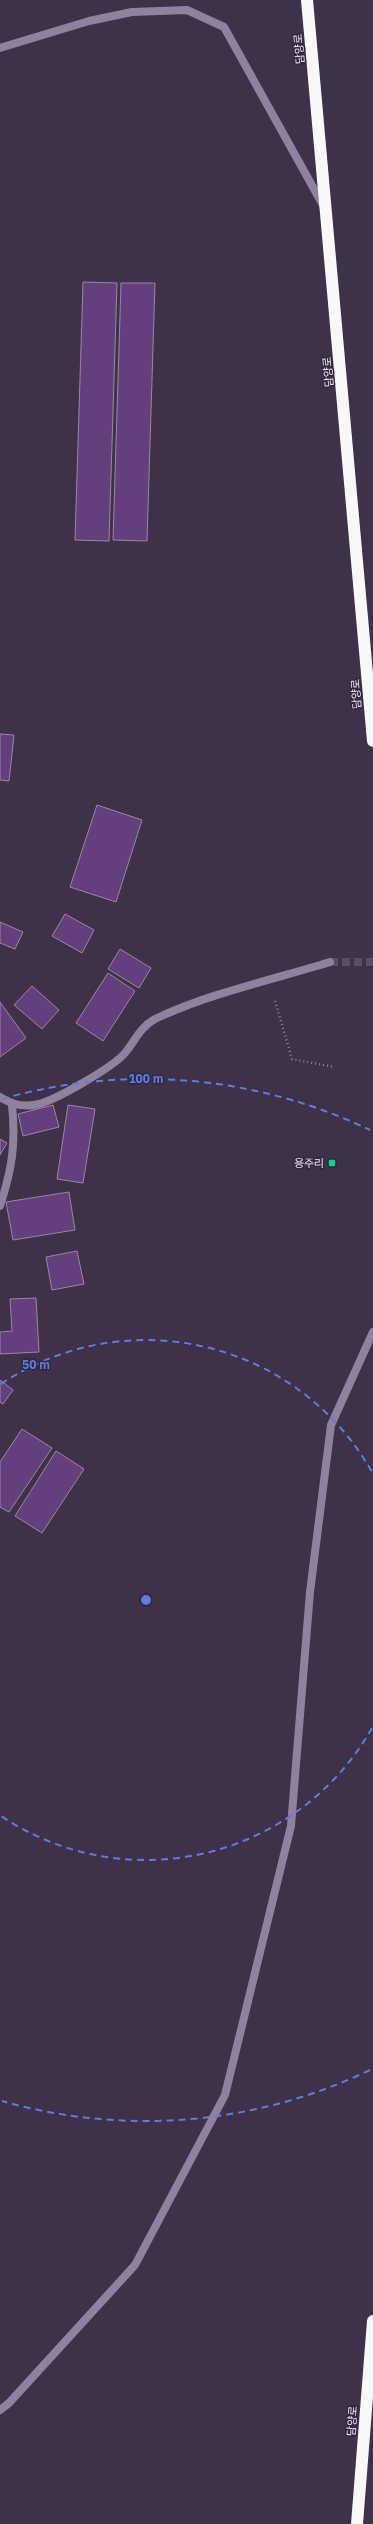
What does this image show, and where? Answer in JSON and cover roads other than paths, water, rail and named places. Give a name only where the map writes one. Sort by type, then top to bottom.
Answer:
[{"type":"highway","name":"담양로","points":[[307,0],[373,741]]},
{"type":"highway","name":"담양로","points":[[357,2524],[373,2321]]},
{"type":"street","points":[[0,48],[89,21],[132,12],[187,10],[224,28],[326,211]]},
{"type":"street","points":[[0,1097],[12,1105],[35,1105],[80,1085],[125,1054],[136,1036],[153,1020],[194,1002],[330,962]]},
{"type":"street","points":[[0,1206],[11,1173],[15,1133],[12,1105]]},
{"type":"street","points":[[0,2410],[9,2403],[135,2265],[225,2095],[291,1826],[310,1592],[331,1425],[373,1332]]},
{"type":"tunnel","points":[[330,962],[373,962]]},
{"type":"place","name":"용주리","points":[[332,1163]]}]
